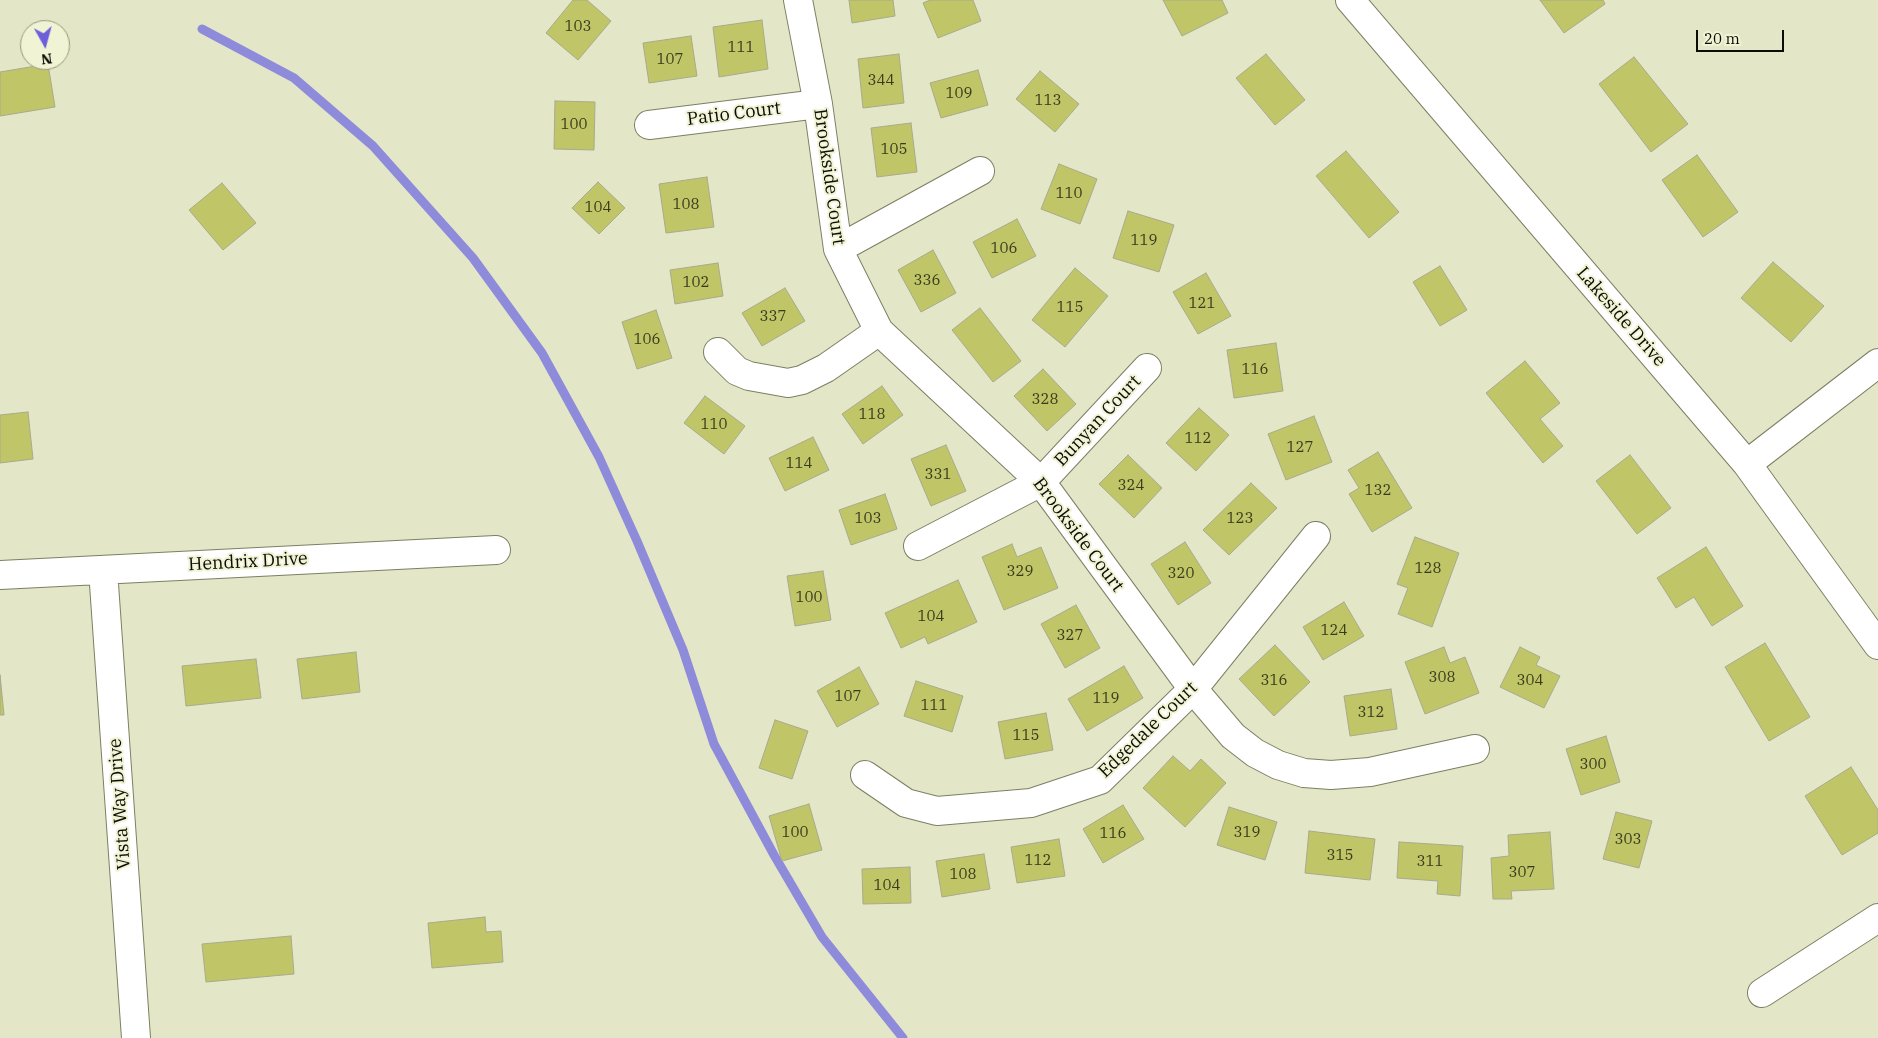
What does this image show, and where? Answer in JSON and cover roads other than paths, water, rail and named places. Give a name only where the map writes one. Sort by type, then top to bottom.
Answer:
[{"type":"street","name":"Brookside Court","points":[[798,0],[818,104],[838,249],[879,331],[1041,482],[1193,689],[1233,736],[1255,754],[1278,765],[1304,773],[1331,775],[1370,772],[1475,749]]},
{"type":"street","name":"Lakeside Drive","points":[[1350,0],[1747,464],[1878,645]]},
{"type":"street","name":"Patio Court","points":[[649,125],[818,104]]},
{"type":"street","points":[[838,249],[980,171]]},
{"type":"street","points":[[718,352],[737,370],[749,376],[788,383],[802,380],[826,368],[879,331]]},
{"type":"street","points":[[1747,464],[1878,363]]},
{"type":"street","name":"Bunyan Court","points":[[918,546],[1041,482],[1147,368]]},
{"type":"street","name":"Edgedale Court","points":[[865,775],[906,803],[937,811],[1031,803],[1100,780],[1193,689],[1316,536]]},
{"type":"street","name":"Hendrix Drive","points":[[0,575],[496,550]]},
{"type":"street","name":"Vista Way Drive","points":[[103,570],[136,1038]]},
{"type":"street","points":[[1762,993],[1878,918]]},
{"type":"waterway","points":[[202,29],[294,78],[373,146],[473,258],[542,353],[599,457],[637,541],[683,650],[714,744],[774,855],[822,937],[903,1038]]}]
